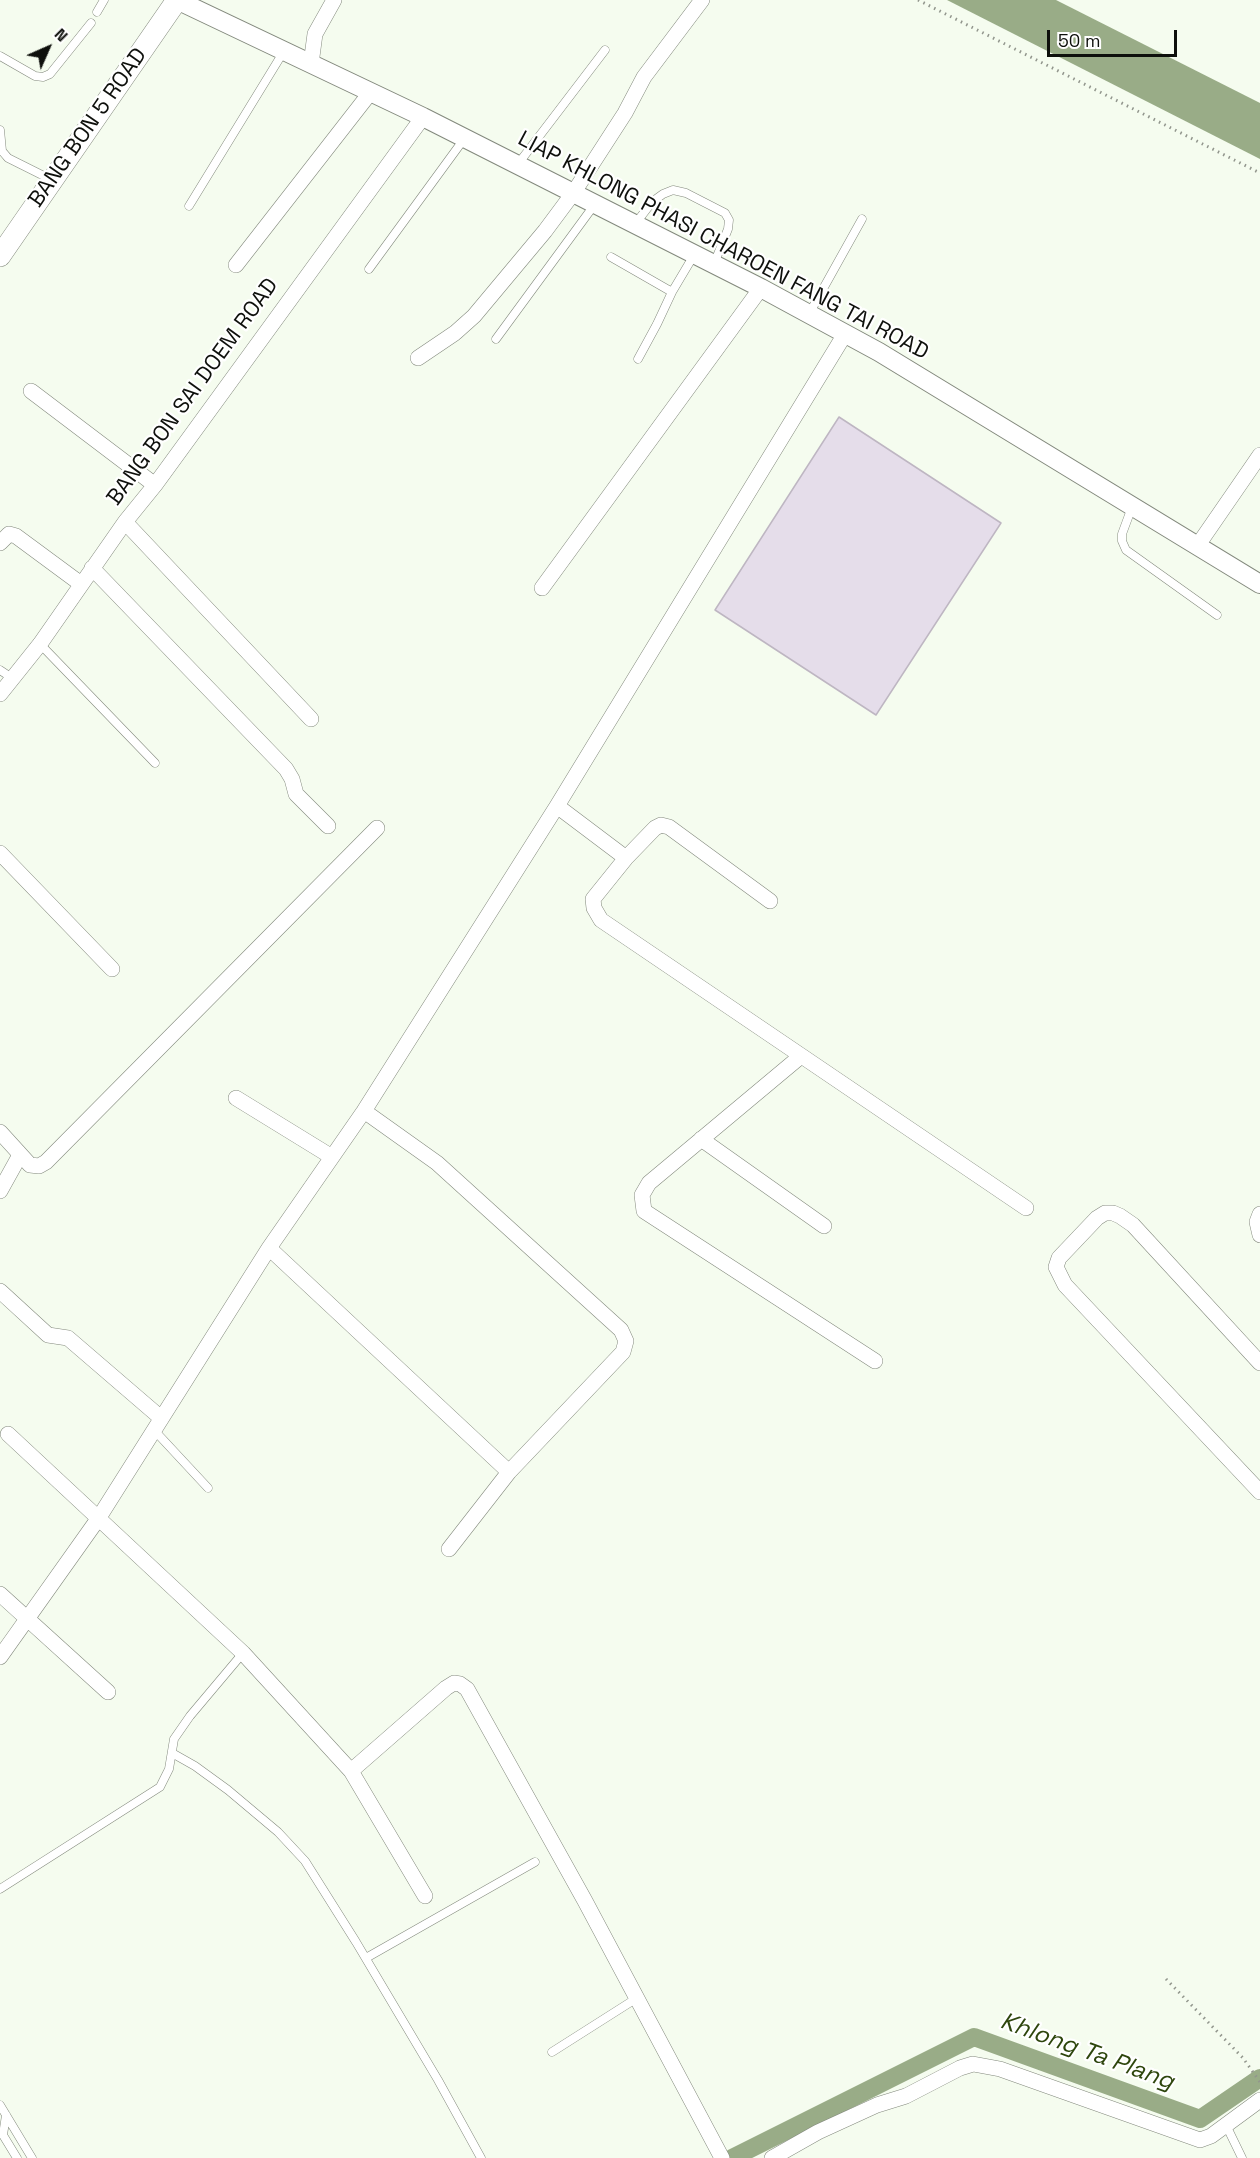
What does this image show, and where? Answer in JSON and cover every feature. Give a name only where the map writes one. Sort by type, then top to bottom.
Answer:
[{"type":"main road","name":"BANG BON 5 ROAD","points":[[0,256],[177,0]]},
{"type":"street","name":"LIAP KHLONG PHASI CHAROEN FANG TAI ROAD","points":[[177,0],[423,117],[761,288],[889,358],[1260,584]]},
{"type":"street","points":[[311,64],[315,34],[334,0]]},
{"type":"street","points":[[418,358],[455,333],[474,316],[545,231],[574,192],[625,112],[644,77],[702,0]]},
{"type":"street","points":[[236,265],[370,93]]},
{"type":"street","name":"BANG BON SAI DOEM ROAD","points":[[0,694],[6,674],[40,644],[125,522],[423,117]]},
{"type":"street","points":[[542,588],[761,288]]},
{"type":"street","points":[[0,1657],[98,1519],[269,1248],[364,1111],[557,806],[845,334]]},
{"type":"street","points":[[31,391],[155,484]]},
{"type":"street","points":[[1198,545],[1260,455]]},
{"type":"street","points":[[125,522],[311,719]]},
{"type":"street","points":[[0,543],[9,534],[16,536],[81,584]]},
{"type":"street","points":[[92,568],[286,769],[292,779],[296,794],[328,826]]},
{"type":"street","points":[[557,806],[626,858]]},
{"type":"street","points":[[770,901],[669,827],[661,825],[626,858],[593,899],[594,908],[601,920],[1026,1208]]},
{"type":"street","points":[[0,1132],[30,1165],[39,1166],[46,1162],[377,828]]},
{"type":"street","points":[[0,853],[112,969]]},
{"type":"street","points":[[801,1056],[649,1183],[642,1195],[644,1211],[875,1361]]},
{"type":"street","points":[[236,1098],[332,1157]]},
{"type":"street","points":[[364,1111],[437,1163],[621,1330],[626,1341],[622,1352],[509,1472],[449,1549]]},
{"type":"street","points":[[701,1139],[824,1226]]},
{"type":"street","points":[[0,1191],[21,1155]]},
{"type":"street","points":[[1260,1363],[1133,1225],[1120,1216],[1113,1213],[1097,1218],[1059,1258],[1056,1267],[1065,1285],[1260,1492]]},
{"type":"street","points":[[1260,1214],[1257,1222],[1260,1235]]},
{"type":"street","points":[[269,1248],[509,1472]]},
{"type":"street","points":[[0,1291],[48,1335],[68,1338],[158,1424]]},
{"type":"street","points":[[8,1434],[243,1653],[351,1771],[425,1896]]},
{"type":"street","points":[[0,1594],[108,1692]]},
{"type":"street","points":[[351,1771],[446,1688],[454,1683],[467,1689],[722,2158]]},
{"type":"street","points":[[772,2158],[818,2132],[877,2104],[906,2096],[960,2068],[974,2064],[999,2069],[1200,2140],[1211,2136],[1260,2100]]},
{"type":"lane","points":[[97,12],[104,0]]},
{"type":"lane","points":[[0,56],[35,76],[43,77],[50,74],[91,22]]},
{"type":"lane","points":[[518,164],[605,50]]},
{"type":"lane","points":[[189,206],[284,51]]},
{"type":"lane","points":[[0,130],[2,151],[8,158],[52,180]]},
{"type":"lane","points":[[369,269],[465,138]]},
{"type":"lane","points":[[636,223],[652,202],[673,190],[686,193],[725,213],[729,220],[728,229],[714,264]]},
{"type":"lane","points":[[496,339],[596,203]]},
{"type":"lane","points":[[809,314],[862,219]]},
{"type":"lane","points":[[638,359],[672,292],[695,254]]},
{"type":"lane","points":[[611,257],[672,292]]},
{"type":"lane","points":[[1133,506],[1122,534],[1126,550],[1217,615]]},
{"type":"lane","points":[[40,644],[154,763]]},
{"type":"lane","points":[[158,1424],[208,1488]]},
{"type":"lane","points":[[0,1889],[160,1787],[169,1768],[174,1739],[243,1653]]},
{"type":"lane","points":[[172,1753],[195,1766],[279,1832],[305,1861],[438,2079],[481,2158]]},
{"type":"lane","points":[[366,1958],[535,1862]]},
{"type":"lane","points":[[552,2052],[637,1998]]},
{"type":"lane","points":[[0,2105],[32,2158]]},
{"type":"lane","points":[[6,2115],[3,2134],[17,2158]]},
{"type":"lane","points":[[1226,2125],[1242,2158]]},
{"type":"path","points":[[918,0],[1260,173]]},
{"type":"path","points":[[1166,1979],[1243,2058],[1260,2082]]},
{"type":"shaded area","points":[[947,0],[1056,0],[1260,103],[1260,159]]},
{"type":"building","points":[[839,417],[1001,523],[876,715],[715,610]]},
{"type":"waterway","name":"Khlong Ta Plang","points":[[732,2158],[974,2037],[1200,2119],[1260,2078]]}]
